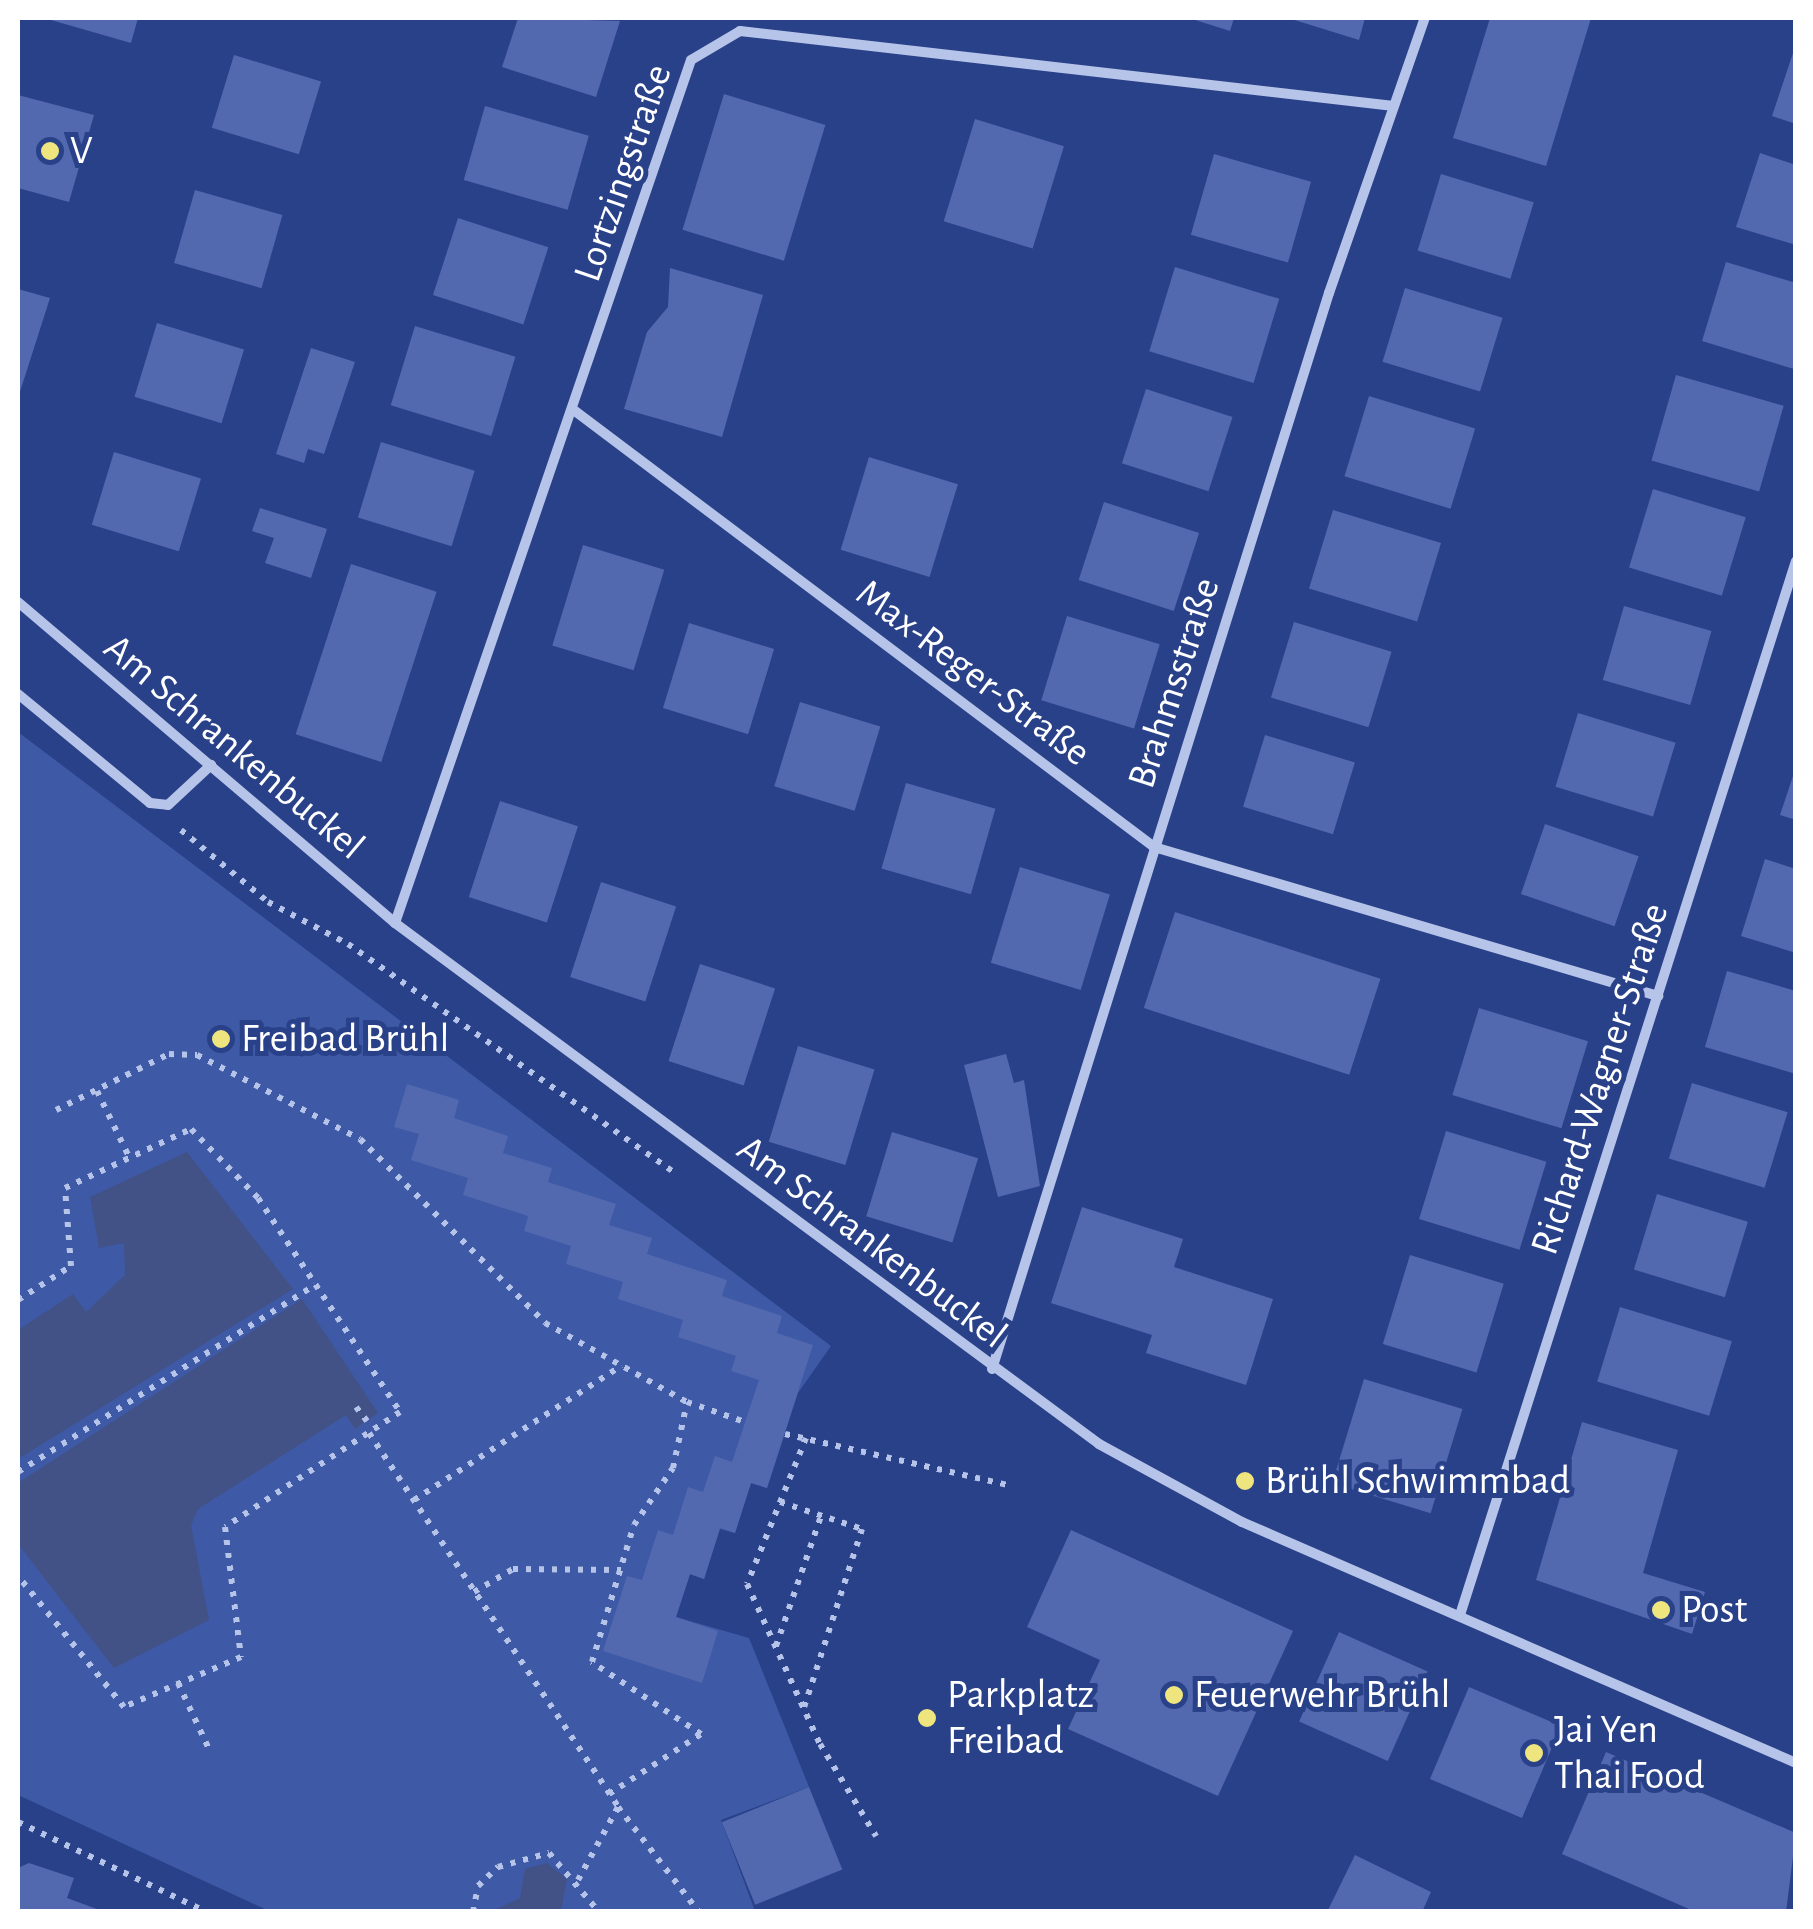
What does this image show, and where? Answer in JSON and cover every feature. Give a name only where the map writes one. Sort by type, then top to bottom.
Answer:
[{"type":"street","name":"Brahmsstraße","points":[[992,1370],[1154,847],[1425,18]]},
{"type":"street","name":"Lortzingstraße","points":[[395,923],[575,411],[691,60],[740,31],[1394,106]]},
{"type":"street","name":"Max-Reger-Straße","points":[[575,411],[1154,847],[1658,996]]},
{"type":"street","name":"Richard-Wagner-Straße","points":[[1460,1615],[1796,561]]},
{"type":"street","name":"Am Schrankenbuckel","points":[[18,602],[395,923],[992,1370],[1099,1444],[1242,1522],[1796,1763]]},
{"type":"street","points":[[18,694],[150,803],[184,795],[210,765]]},
{"type":"path","points":[[150,803],[268,902],[348,944],[690,1183]]},
{"type":"path","points":[[56,1110],[169,1054],[197,1055],[360,1139],[544,1323],[687,1402],[745,1422]]},
{"type":"path","points":[[97,1090],[129,1158]]},
{"type":"path","points":[[18,1300],[70,1266],[65,1188],[191,1129],[258,1198],[400,1412],[224,1527],[240,1657],[178,1684],[124,1706],[18,1576]]},
{"type":"path","points":[[18,1472],[315,1284]]},
{"type":"path","points":[[414,1500],[621,1366]]},
{"type":"path","points":[[609,1794],[701,1734],[592,1662],[634,1525],[673,1468],[687,1402]]},
{"type":"path","points":[[356,1407],[367,1422]]},
{"type":"path","points":[[370,1433],[618,1808],[699,1912]]},
{"type":"path","points":[[784,1434],[1008,1485]]},
{"type":"path","points":[[806,1438],[747,1584],[804,1708],[876,1836]]},
{"type":"path","points":[[780,1502],[862,1530],[804,1708]]},
{"type":"path","points":[[776,1647],[822,1516]]},
{"type":"path","points":[[474,1592],[513,1569],[620,1570]]},
{"type":"path","points":[[178,1684],[208,1748]]},
{"type":"path","points":[[578,1880],[618,1808]]},
{"type":"path","points":[[18,1822],[207,1912]]},
{"type":"path","points":[[472,1912],[478,1886],[498,1868],[549,1853],[578,1880],[599,1912]]},
{"type":"shaded area","name":"Freibad Brühl","points":[[18,732],[831,1346],[798,1393],[767,1488],[751,1483],[735,1533],[720,1529],[704,1579],[690,1574],[676,1617],[749,1638],[809,1787],[721,1820],[755,1911],[269,1911],[18,1795]]},
{"type":"shaded area","points":[[187,1152],[293,1289],[18,1459],[18,1330],[73,1294],[86,1312],[125,1275],[124,1243],[99,1248],[90,1197]]},
{"type":"shaded area","points":[[302,1299],[378,1413],[355,1429],[346,1415],[198,1509],[191,1525],[209,1620],[114,1668],[18,1544],[18,1483]]},
{"type":"shaded area","points":[[547,1863],[567,1879],[561,1911],[492,1911],[520,1898],[525,1869]]},
{"type":"building","points":[[44,18],[138,18],[131,43]]},
{"type":"building","points":[[518,18],[620,21],[596,97],[502,67]]},
{"type":"building","points":[[1189,18],[1234,18],[1230,31]]},
{"type":"building","points":[[1288,18],[1365,18],[1359,40]]},
{"type":"building","points":[[1490,18],[1591,18],[1546,166],[1453,138]]},
{"type":"building","points":[[1796,47],[1796,124],[1772,116]]},
{"type":"building","points":[[234,55],[321,82],[299,154],[212,128]]},
{"type":"building","points":[[724,94],[825,125],[784,261],[682,230]]},
{"type":"building","name":"V","points":[[18,95],[94,115],[69,202],[18,188]]},
{"type":"building","points":[[485,106],[589,136],[568,210],[464,180]]},
{"type":"building","points":[[975,119],[1064,146],[1033,249],[944,221]]},
{"type":"building","points":[[1760,153],[1796,165],[1796,245],[1736,227]]},
{"type":"building","points":[[1214,154],[1311,182],[1288,263],[1191,235]]},
{"type":"building","points":[[1441,174],[1534,202],[1510,279],[1418,251]]},
{"type":"building","points":[[195,190],[282,215],[262,288],[174,263]]},
{"type":"building","points":[[458,218],[548,247],[523,324],[433,295]]},
{"type":"building","points":[[1726,262],[1796,283],[1794,369],[1702,341]]},
{"type":"building","points":[[1175,267],[1279,299],[1254,383],[1149,351]]},
{"type":"building","points":[[670,268],[763,295],[722,437],[624,409],[647,332],[668,307]]},
{"type":"building","points":[[1405,288],[1503,318],[1480,391],[1382,362]]},
{"type":"building","points":[[18,289],[50,298],[18,398]]},
{"type":"building","points":[[157,323],[244,350],[222,423],[134,397]]},
{"type":"building","points":[[415,326],[515,357],[491,436],[391,405]]},
{"type":"building","points":[[311,348],[355,362],[324,454],[308,449],[304,463],[276,454]]},
{"type":"building","points":[[1676,375],[1784,406],[1759,491],[1651,461]]},
{"type":"building","points":[[1146,389],[1233,417],[1208,491],[1122,463]]},
{"type":"building","points":[[1369,396],[1475,428],[1451,509],[1344,476]]},
{"type":"building","points":[[381,442],[475,471],[452,546],[358,518]]},
{"type":"building","points":[[114,452],[201,479],[179,551],[92,525]]},
{"type":"building","points":[[869,457],[958,484],[930,577],[841,550]]},
{"type":"building","points":[[1653,489],[1746,517],[1722,596],[1629,567]]},
{"type":"building","points":[[1104,502],[1199,533],[1174,611],[1079,580]]},
{"type":"building","points":[[260,508],[327,529],[311,578],[265,563],[274,538],[252,531]]},
{"type":"building","points":[[1333,510],[1441,543],[1417,621],[1309,588]]},
{"type":"building","points":[[583,545],[664,570],[634,670],[552,645]]},
{"type":"building","points":[[351,564],[437,592],[381,762],[296,734]]},
{"type":"building","points":[[1624,606],[1711,631],[1690,705],[1603,680]]},
{"type":"building","points":[[1067,616],[1160,644],[1134,729],[1041,700]]},
{"type":"building","points":[[1294,622],[1392,652],[1368,727],[1271,698]]},
{"type":"building","points":[[689,623],[774,649],[748,734],[663,708]]},
{"type":"building","points":[[800,702],[880,727],[855,811],[774,786]]},
{"type":"building","points":[[1578,713],[1676,743],[1653,816],[1555,787]]},
{"type":"building","points":[[1265,735],[1355,762],[1333,834],[1243,807]]},
{"type":"building","points":[[1796,770],[1796,820],[1780,815]]},
{"type":"building","points":[[906,783],[995,809],[971,894],[881,869]]},
{"type":"building","points":[[500,801],[578,826],[547,922],[469,897]]},
{"type":"building","points":[[1545,824],[1639,856],[1615,926],[1521,894]]},
{"type":"building","points":[[1765,859],[1796,869],[1796,953],[1741,936]]},
{"type":"building","points":[[1020,867],[1110,894],[1081,990],[991,963]]},
{"type":"building","points":[[601,882],[676,906],[645,1002],[570,977]]},
{"type":"building","points":[[1175,912],[1380,979],[1349,1075],[1144,1008]]},
{"type":"building","points":[[700,964],[775,988],[744,1085],[668,1061]]},
{"type":"building","points":[[1727,971],[1796,991],[1796,1074],[1705,1047]]},
{"type":"building","points":[[1479,1008],[1588,1041],[1561,1128],[1452,1095]]},
{"type":"building","points":[[798,1046],[875,1069],[845,1165],[769,1142]]},
{"type":"building","points":[[1006,1054],[1014,1083],[1024,1080],[1040,1186],[998,1197],[964,1065]]},
{"type":"building","points":[[1692,1083],[1788,1112],[1765,1188],[1669,1159]]},
{"type":"building","points":[[407,1084],[459,1100],[454,1118],[508,1136],[503,1153],[552,1168],[548,1182],[616,1204],[609,1225],[652,1238],[647,1254],[727,1280],[722,1296],[782,1316],[777,1333],[813,1345],[767,1488],[751,1483],[735,1533],[720,1528],[704,1579],[690,1574],[676,1617],[718,1631],[702,1683],[603,1651],[627,1576],[642,1580],[658,1530],[673,1535],[688,1487],[703,1492],[715,1456],[732,1462],[759,1380],[731,1371],[736,1356],[678,1337],[683,1320],[618,1299],[623,1282],[566,1264],[571,1246],[524,1231],[528,1216],[463,1195],[468,1178],[411,1160],[419,1134],[394,1127]]},
{"type":"building","points":[[1446,1131],[1546,1162],[1520,1250],[1419,1219]]},
{"type":"building","points":[[892,1132],[978,1158],[952,1242],[866,1216]]},
{"type":"building","points":[[1657,1194],[1748,1222],[1725,1297],[1634,1270]]},
{"type":"building","points":[[1082,1207],[1183,1239],[1174,1267],[1273,1299],[1246,1385],[1146,1353],[1152,1335],[1051,1303]]},
{"type":"building","points":[[1410,1255],[1504,1284],[1477,1373],[1383,1344]]},
{"type":"building","points":[[1620,1307],[1732,1341],[1709,1416],[1597,1382]]},
{"type":"building","points":[[1364,1379],[1462,1409],[1431,1513],[1332,1483]]},
{"type":"building","points":[[1582,1422],[1678,1450],[1643,1573],[1705,1592],[1692,1634],[1536,1580]]},
{"type":"building","name":"Feuerwehr Brühl","points":[[1071,1530],[1293,1631],[1218,1796],[1068,1729],[1100,1660],[1027,1627]]},
{"type":"building","points":[[1339,1632],[1428,1671],[1388,1761],[1299,1722]]},
{"type":"building","points":[[1469,1687],[1561,1726],[1522,1818],[1430,1779]]},
{"type":"building","points":[[1606,1752],[1796,1833],[1786,1912],[1696,1912],[1562,1854]]},
{"type":"building","points":[[809,1787],[842,1870],[755,1905],[722,1822]]},
{"type":"building","points":[[1355,1855],[1431,1892],[1422,1912],[1327,1912]]},
{"type":"building","points":[[29,1863],[74,1878],[67,1898],[105,1912],[18,1912],[18,1868]]},
{"type":"place","name":"V","points":[[50,151]]},
{"type":"place","name":"Freibad Brühl","points":[[221,1039]]},
{"type":"place","name":"Brühl Schwimmbad","points":[[1245,1481]]},
{"type":"place","name":"Post","points":[[1661,1610]]},
{"type":"place","name":"Feuerwehr Brühl","points":[[1174,1695]]},
{"type":"place","name":"Parkplatz Freibad","points":[[927,1718]]},
{"type":"place","name":"Jai Yen Thai Food","points":[[1534,1753]]}]
